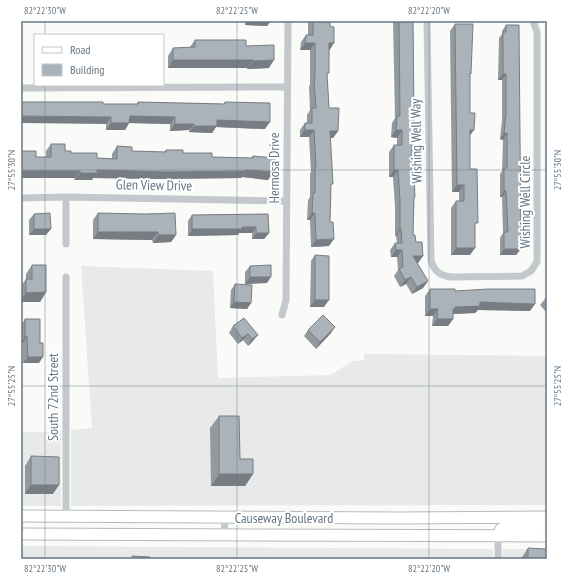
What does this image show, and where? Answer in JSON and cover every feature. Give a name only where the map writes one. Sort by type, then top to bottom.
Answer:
[{"type":"main road","name":"Causeway Boulevard","points":[[21,516],[225,518],[547,517]]},
{"type":"main road","points":[[498,536],[501,529],[509,526],[547,526]]},
{"type":"main road","name":"Causeway Boulevard","points":[[21,534],[547,536]]},
{"type":"street","name":"Hermosa Drive","points":[[282,315],[286,300],[288,201],[288,21]]},
{"type":"street","name":"Wishing Well Way","points":[[427,21],[431,260]]},
{"type":"street","name":"Wishing Well Circle","points":[[431,260],[432,266],[439,274],[452,277],[522,276],[531,271],[537,262],[537,32],[533,21]]},
{"type":"street","points":[[21,88],[287,87]]},
{"type":"street","points":[[66,196],[66,244]]},
{"type":"street","name":"Glen View Drive","points":[[21,198],[66,196],[288,201]]},
{"type":"street","name":"South 72nd Street","points":[[66,277],[66,517]]},
{"type":"street","points":[[224,535],[225,518]]},
{"type":"street","points":[[498,536],[498,559]]},
{"type":"shaded area","points":[[81,266],[213,271],[218,378],[331,375],[352,361],[364,360],[364,354],[547,356],[547,505],[71,506],[71,430],[92,428]]},
{"type":"shaded area","points":[[61,431],[61,506],[21,506],[21,432]]},
{"type":"shaded area","points":[[21,546],[493,549],[493,559],[21,559]]},
{"type":"shaded area","points":[[503,549],[547,549],[547,559],[502,559]]},
{"type":"building","points":[[313,21],[330,21],[330,26],[334,27],[334,43],[329,43],[329,73],[327,73],[329,108],[339,108],[338,131],[330,131],[333,184],[331,184],[330,222],[333,222],[334,239],[316,240],[315,213],[312,213],[313,193],[315,193],[316,167],[314,130],[305,130],[305,123],[312,123],[312,108],[316,108],[314,79],[315,43],[305,43],[306,35],[313,35]]},
{"type":"building","points":[[399,21],[413,21],[414,138],[412,138],[412,177],[414,177],[415,197],[413,235],[415,235],[416,242],[422,242],[423,256],[413,256],[428,281],[417,287],[411,277],[405,280],[399,269],[403,267],[402,250],[396,250],[395,243],[402,243],[398,170],[394,170],[394,145],[402,145],[402,130],[396,130],[397,116],[400,116]]},
{"type":"building","points":[[455,24],[473,24],[471,74],[470,73],[470,113],[475,113],[474,130],[470,130],[470,169],[477,169],[478,223],[475,223],[475,248],[456,248],[456,201],[464,201],[464,185],[457,185]]},
{"type":"building","points":[[506,25],[519,25],[521,249],[504,249],[504,232],[508,232],[506,191],[504,191],[504,168],[507,168],[507,133],[504,133],[506,113],[506,74],[503,74],[503,32],[506,32]]},
{"type":"building","points":[[195,40],[246,40],[246,46],[274,45],[274,60],[173,60],[173,48],[195,47]]},
{"type":"building","points":[[21,102],[103,102],[103,104],[138,104],[138,102],[225,104],[225,102],[270,103],[270,122],[217,120],[217,126],[194,126],[194,124],[175,124],[175,117],[130,116],[129,123],[111,123],[111,117],[21,116]]},
{"type":"building","points":[[51,144],[65,144],[65,151],[71,151],[71,153],[97,153],[97,158],[117,159],[117,146],[132,147],[132,151],[166,152],[166,150],[183,150],[183,153],[212,153],[212,157],[253,158],[253,156],[275,158],[273,172],[246,170],[166,172],[97,170],[97,173],[80,173],[80,171],[21,171],[21,151],[36,151],[36,157],[51,157]]},
{"type":"building","points":[[50,213],[51,229],[34,229],[34,214]]},
{"type":"building","points":[[98,213],[175,213],[176,235],[158,235],[158,232],[98,232]]},
{"type":"building","points":[[268,214],[269,233],[256,233],[256,227],[242,227],[242,229],[192,229],[192,215]]},
{"type":"building","points":[[315,255],[329,256],[329,300],[315,300]]},
{"type":"building","points":[[32,265],[46,265],[46,292],[26,293],[26,279],[32,279]]},
{"type":"building","points":[[271,265],[271,277],[250,277],[250,266]]},
{"type":"building","points":[[235,284],[252,285],[251,303],[234,302]]},
{"type":"building","points":[[430,289],[455,289],[455,291],[535,289],[535,304],[480,302],[480,306],[455,307],[455,309],[453,309],[453,319],[437,319],[438,309],[430,309]]},
{"type":"building","points":[[323,315],[335,327],[320,342],[308,330]]},
{"type":"building","points":[[244,318],[258,335],[252,339],[248,334],[242,338],[233,326]]},
{"type":"building","points":[[25,319],[40,319],[40,343],[43,343],[43,357],[28,357],[27,336],[25,337]]},
{"type":"building","points":[[219,416],[239,416],[240,459],[253,459],[253,474],[219,474]]},
{"type":"building","points":[[31,456],[59,457],[59,485],[31,485]]},
{"type":"building","points":[[528,548],[547,549],[547,559],[528,559]]},
{"type":"building","points":[[132,556],[150,557],[150,559],[132,559]]}]
